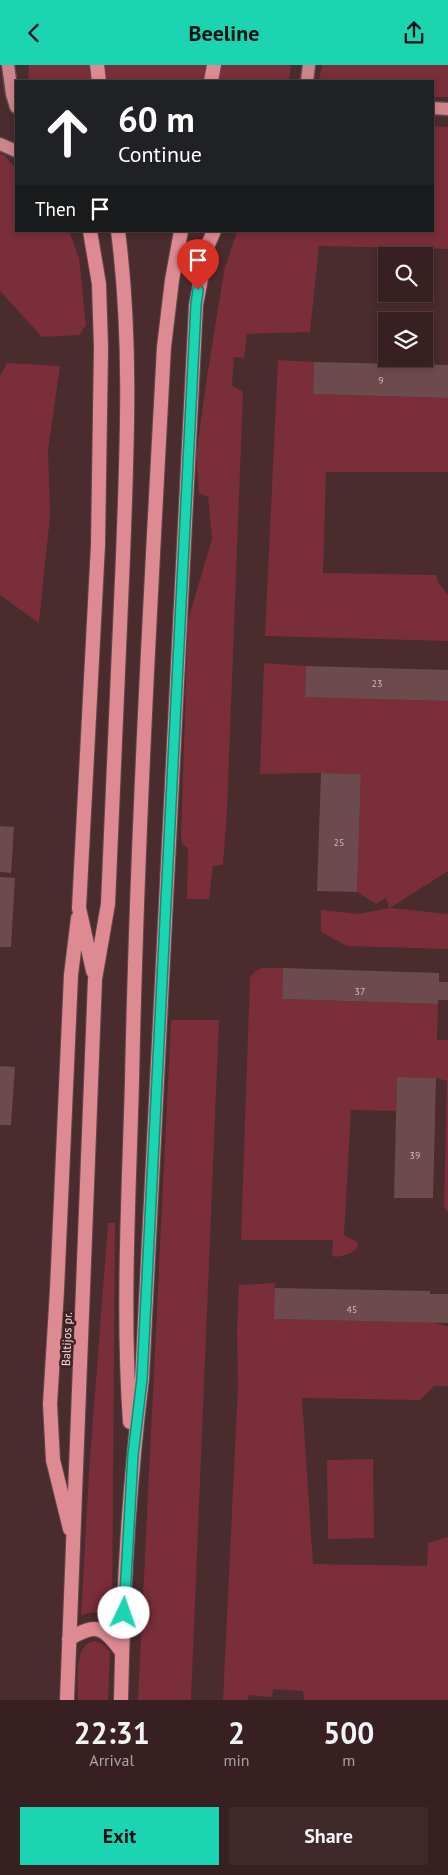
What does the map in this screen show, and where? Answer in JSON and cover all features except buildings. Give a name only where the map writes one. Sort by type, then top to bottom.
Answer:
[{"type":"highway","points":[[97,65],[99,80]]},
{"type":"highway","points":[[211,80],[214,65]]},
{"type":"highway","points":[[74,1544],[53,1460],[50,1405],[71,975],[79,907],[98,545],[101,348],[99,284],[90,232]]},
{"type":"highway","points":[[95,979],[108,904],[128,438],[128,357],[118,232]]},
{"type":"highway","points":[[133,1455],[127,1373],[127,1285],[135,907],[164,347],[172,280],[181,232]]},
{"type":"highway","points":[[121,1700],[133,1455],[142,1379],[196,305],[207,247],[214,232]]},
{"type":"highway","points":[[79,907],[95,979]]},
{"type":"highway","name":"Baltijos pr.","points":[[67,1700],[95,979]]},
{"type":"highway","points":[[69,1639],[80,1632],[95,1628],[109,1634],[122,1652]]},
{"type":"main road","points":[[8,65],[15,104]]},
{"type":"main road","points":[[307,80],[309,65]]},
{"type":"main road","points":[[434,108],[448,109]]},
{"type":"main road","points":[[0,144],[15,151]]},
{"type":"shaded area","points":[[29,65],[291,65],[289,80],[28,80]]},
{"type":"shaded area","points":[[322,65],[448,65],[448,97],[434,97],[434,80],[319,80]]},
{"type":"shaded area","points":[[434,126],[448,127],[448,249],[433,249],[433,247],[319,246],[310,332],[247,334],[244,358],[234,357],[232,385],[243,392],[227,811],[223,865],[213,866],[209,899],[187,899],[188,848],[182,844],[181,837],[188,620],[212,539],[208,497],[199,493],[196,456],[224,271],[237,232],[434,232]]},
{"type":"shaded area","points":[[0,154],[4,155],[15,168],[15,232],[69,232],[79,258],[86,325],[79,335],[42,337],[0,291]]},
{"type":"shaded area","points":[[278,360],[314,362],[313,394],[448,398],[448,472],[326,472],[323,573],[436,575],[438,582],[448,595],[448,641],[265,636]]},
{"type":"shaded area","points":[[7,363],[60,366],[48,450],[50,516],[39,623],[0,595],[0,376]]},
{"type":"shaded area","points":[[264,663],[306,666],[305,696],[448,701],[448,871],[390,908],[448,914],[448,949],[347,946],[321,932],[321,910],[359,914],[389,908],[386,898],[376,904],[357,892],[361,774],[260,774]]},
{"type":"shaded area","points":[[262,968],[283,968],[282,999],[438,1004],[437,1040],[448,1040],[448,1213],[444,1206],[447,1081],[436,1078],[397,1077],[396,1111],[351,1110],[344,1235],[357,1242],[358,1247],[348,1254],[335,1257],[332,1255],[333,1240],[241,1240],[250,977]]},
{"type":"shaded area","points":[[171,1020],[219,1020],[191,1700],[138,1700]]},
{"type":"shaded area","points":[[108,1223],[115,1223],[112,1616],[93,1613],[81,1616],[89,1472]]},
{"type":"shaded area","points":[[275,1283],[275,1319],[429,1322],[448,1326],[448,1386],[434,1386],[420,1400],[302,1398],[313,1564],[427,1566],[428,1543],[447,1537],[448,1533],[448,1700],[304,1700],[303,1691],[273,1689],[272,1697],[249,1695],[248,1700],[223,1700],[238,1385],[237,1331],[239,1285]]},
{"type":"shaded area","points":[[373,1459],[374,1538],[328,1539],[327,1460]]},
{"type":"shaded area","points":[[95,1641],[104,1645],[110,1652],[108,1700],[78,1700],[78,1665],[80,1656],[88,1643]]},
{"type":"route","points":[[124,1613],[133,1455],[142,1379],[165,899],[198,290]]}]
